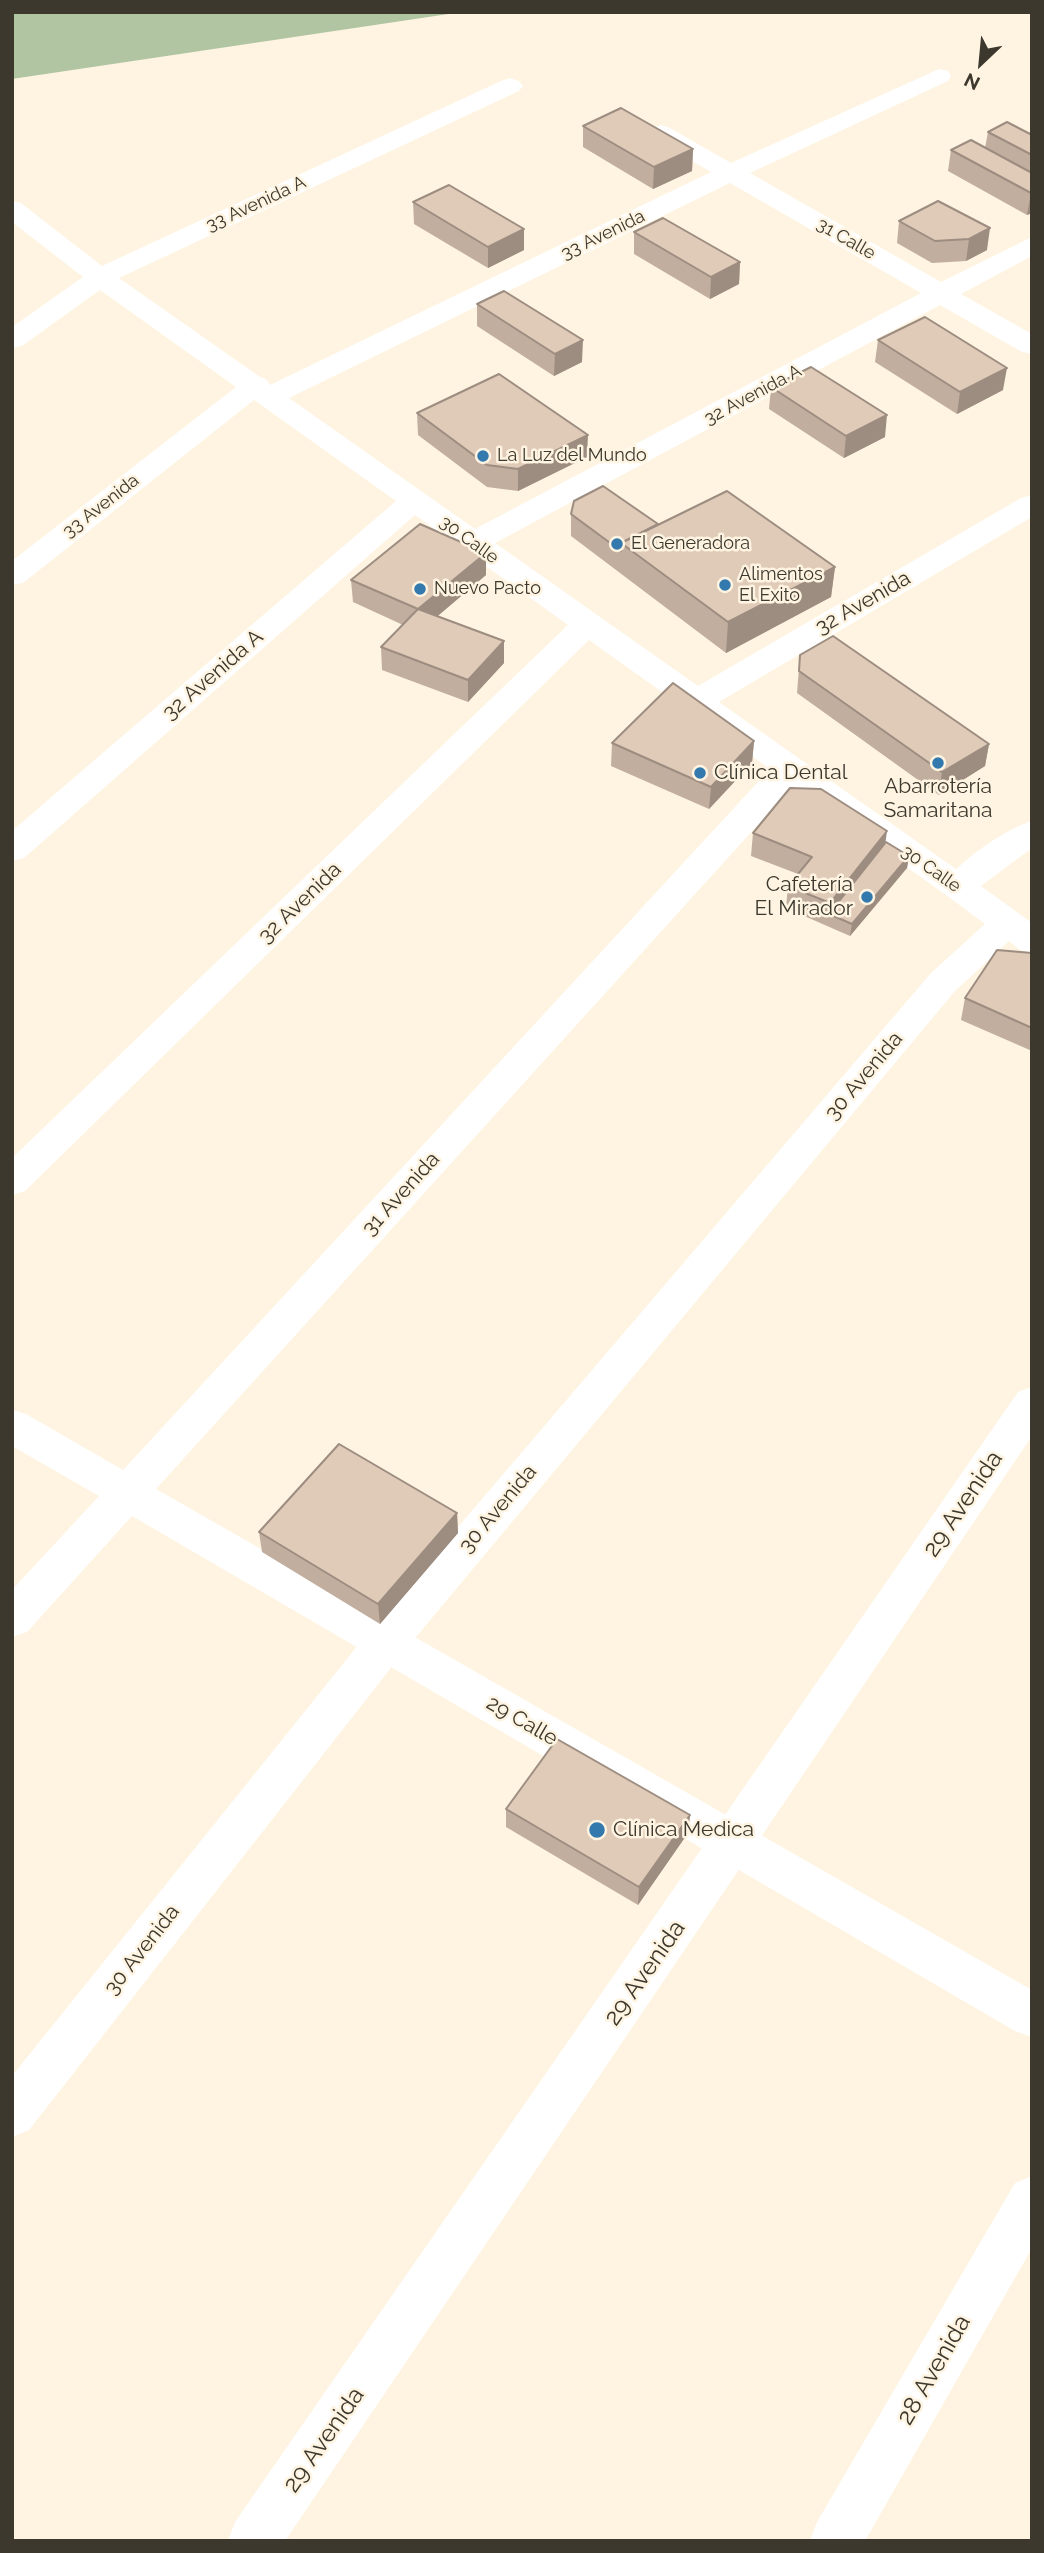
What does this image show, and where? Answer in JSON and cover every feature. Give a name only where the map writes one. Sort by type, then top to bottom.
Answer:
[{"type":"street","name":"33 Avenida","points":[[12,576],[262,391],[939,76]]},
{"type":"street","name":"33 Avenida A","points":[[12,340],[100,277],[510,86]]},
{"type":"street","name":"31 Calle","points":[[661,133],[1032,346]]},
{"type":"street","name":"30 Calle","points":[[12,209],[100,277],[1020,932]]},
{"type":"street","name":"32 Avenida A","points":[[473,543],[1032,245]]},
{"type":"street","name":"32 Avenida A","points":[[12,850],[414,501]]},
{"type":"street","name":"32 Avenida","points":[[695,702],[1032,504]]},
{"type":"street","name":"32 Avenida","points":[[12,1181],[587,624]]},
{"type":"street","name":"31 Avenida","points":[[12,1619],[789,769]]},
{"type":"street","points":[[958,887],[996,856],[1032,832]]},
{"type":"street","name":"30 Avenida","points":[[12,2114],[386,1643],[943,982],[1020,932]]},
{"type":"street","name":"29 Avenida","points":[[254,2541],[1032,1403]]},
{"type":"street","name":"29 Calle","points":[[12,1426],[1032,2015]]},
{"type":"street","name":"28 Avenida","points":[[836,2541],[1032,2200]]},
{"type":"green space","points":[[12,12],[462,12],[12,79]]},
{"type":"building","points":[[621,108],[693,149],[654,167],[583,126]]},
{"type":"building","points":[[1007,122],[1032,135],[1032,155],[988,132]]},
{"type":"building","points":[[971,140],[1032,173],[1032,193],[951,150]]},
{"type":"building","points":[[449,185],[524,229],[488,247],[413,202]]},
{"type":"building","points":[[938,201],[990,228],[969,239],[935,241],[899,221]]},
{"type":"building","points":[[663,218],[740,262],[711,277],[634,232]]},
{"type":"building","points":[[504,291],[583,340],[555,354],[477,304]]},
{"type":"building","points":[[925,317],[1007,368],[960,392],[878,340]]},
{"type":"building","points":[[811,367],[887,415],[846,436],[771,387]]},
{"type":"building","points":[[499,374],[588,435],[518,469],[487,465],[417,413]]},
{"type":"building","points":[[603,486],[658,524],[621,543],[621,551],[571,514],[574,501]]},
{"type":"building","points":[[727,491],[835,567],[728,622],[621,543]]},
{"type":"building","points":[[420,524],[486,553],[418,609],[351,580]]},
{"type":"building","points":[[418,609],[504,641],[468,680],[381,647]]},
{"type":"building","points":[[833,636],[989,744],[942,772],[799,671],[800,655]]},
{"type":"building","points":[[673,683],[754,741],[711,787],[612,743]]},
{"type":"building","points":[[790,788],[821,789],[887,831],[830,903],[788,886],[812,857],[753,833]]},
{"type":"building","name":"Cafetería El Mirador","points":[[886,842],[909,856],[852,924],[829,914]]},
{"type":"building","points":[[997,950],[1032,953],[1032,1028],[965,998]]},
{"type":"building","points":[[339,1444],[457,1513],[378,1604],[259,1532]]},
{"type":"building","name":"Clínica Medica","points":[[557,1739],[690,1815],[639,1887],[506,1809]]},
{"type":"place","name":"La Luz del Mundo","points":[[483,456]]},
{"type":"place","name":"El Generadora","points":[[617,544]]},
{"type":"place","name":"Alimentos El Exito","points":[[725,585]]},
{"type":"place","name":"Nuevo Pacto","points":[[420,589]]},
{"type":"place","name":"Abarrotería Samaritana","points":[[938,763]]},
{"type":"place","name":"Clínica Dental","points":[[700,773]]},
{"type":"place","name":"Cafetería El Mirador","points":[[867,897]]},
{"type":"place","name":"Clínica Medica","points":[[597,1830]]}]
